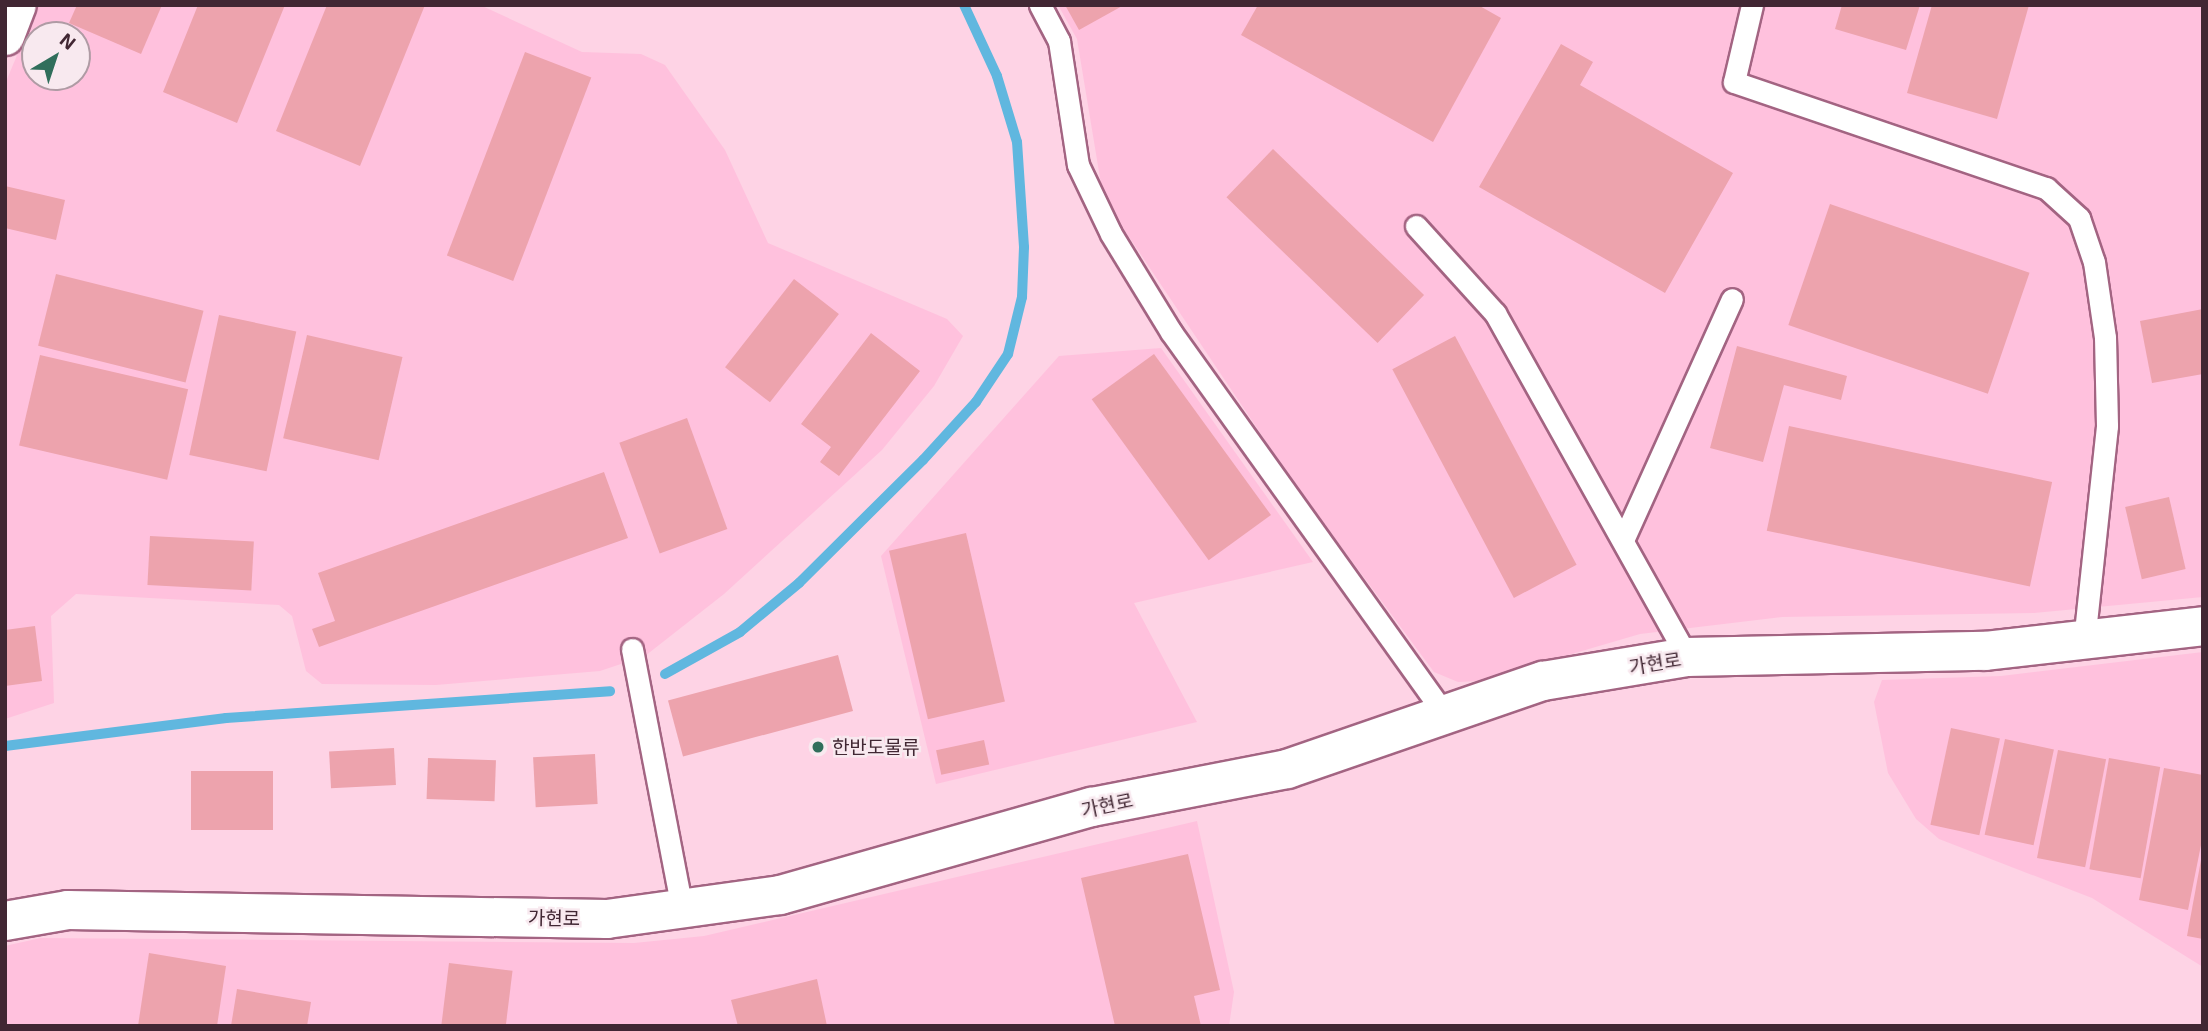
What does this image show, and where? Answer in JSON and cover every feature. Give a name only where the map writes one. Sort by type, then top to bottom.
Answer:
[{"type":"street","points":[[5,36],[17,5]]},
{"type":"street","name":"가현로","points":[[5,921],[68,910],[607,919],[780,895],[1092,807],[1287,769],[1543,681],[1687,657],[1985,651],[2203,626]]},
{"type":"lane","points":[[1040,5],[1059,41],[1078,165],[1111,234],[1171,332],[1445,715]]},
{"type":"lane","points":[[1752,5],[1734,82],[2046,188],[2079,218],[2094,262],[2105,337],[2107,426],[2084,641]]},
{"type":"lane","points":[[1416,226],[1494,313],[1624,538],[1687,657]]},
{"type":"lane","points":[[1624,538],[1732,299]]},
{"type":"lane","points":[[632,649],[682,908]]},
{"type":"shaded area","points":[[38,5],[480,5],[582,52],[641,54],[665,65],[725,150],[768,243],[947,319],[963,336],[934,386],[882,450],[724,594],[645,656],[600,671],[436,685],[322,684],[306,671],[292,616],[279,605],[76,594],[51,616],[54,703],[5,719],[5,84],[21,46],[21,91],[91,91],[91,21],[31,21]]},
{"type":"shaded area","points":[[1058,5],[2203,5],[2203,597],[2034,613],[1782,617],[1640,634],[1480,681],[1458,682],[1434,672],[1291,479],[1119,222],[1101,184],[1077,39]]},
{"type":"shaded area","points":[[1161,348],[1313,562],[1134,603],[1197,722],[936,784],[881,556],[1059,356]]},
{"type":"shaded area","points":[[2203,652],[2203,967],[2092,898],[1939,839],[1916,819],[1888,773],[1874,702],[1882,680],[2001,676]]},
{"type":"shaded area","points":[[1197,821],[1234,992],[1229,1026],[5,1026],[5,946],[41,938],[634,943],[704,936]]},
{"type":"building","points":[[77,5],[162,5],[141,54],[91,32],[91,21],[70,21]]},
{"type":"building","points":[[198,5],[285,5],[237,123],[163,92]]},
{"type":"building","points":[[327,5],[425,5],[360,166],[276,131]]},
{"type":"building","points":[[1065,5],[1124,5],[1079,30]]},
{"type":"building","points":[[1258,5],[1478,5],[1501,18],[1433,142],[1241,35]]},
{"type":"building","points":[[1842,5],[1920,5],[1906,50],[1835,29]]},
{"type":"building","points":[[1932,5],[2029,5],[1997,119],[1907,93]]},
{"type":"building","points":[[1561,44],[1593,62],[1580,85],[1733,173],[1665,293],[1479,187]]},
{"type":"building","points":[[525,52],[591,77],[513,281],[447,256]]},
{"type":"building","points":[[1273,149],[1424,295],[1378,343],[1226,197]]},
{"type":"building","points":[[5,186],[65,200],[56,240],[5,228]]},
{"type":"building","points":[[1830,204],[2030,273],[1988,394],[1788,325]]},
{"type":"building","points":[[56,274],[203,311],[186,383],[38,346]]},
{"type":"building","points":[[794,279],[839,314],[770,402],[725,367]]},
{"type":"building","points":[[2203,309],[2203,374],[2152,383],[2140,321]]},
{"type":"building","points":[[219,315],[296,331],[267,471],[189,455]]},
{"type":"building","points":[[871,333],[920,371],[839,476],[820,462],[831,447],[801,424]]},
{"type":"building","points":[[307,335],[402,357],[379,460],[283,438]]},
{"type":"building","points":[[1455,336],[1577,565],[1514,598],[1392,369]]},
{"type":"building","points":[[1737,346],[1847,376],[1841,400],[1784,385],[1763,462],[1710,448]]},
{"type":"building","points":[[1154,354],[1271,515],[1209,560],[1092,399]]},
{"type":"building","points":[[40,355],[188,389],[167,480],[19,446]]},
{"type":"building","points":[[687,418],[727,529],[660,554],[619,443]]},
{"type":"building","points":[[1789,426],[2052,482],[2030,587],[1767,531]]},
{"type":"building","points":[[604,472],[628,538],[319,647],[312,629],[335,621],[318,573]]},
{"type":"building","points":[[2169,497],[2186,569],[2142,579],[2125,507]]},
{"type":"building","points":[[966,533],[1005,702],[928,719],[889,551]]},
{"type":"building","points":[[150,536],[254,541],[251,590],[147,585]]},
{"type":"building","points":[[35,626],[42,681],[5,686],[5,630]]},
{"type":"building","points":[[838,655],[853,711],[683,757],[668,701]]},
{"type":"building","points":[[1951,728],[2000,738],[1979,835],[1930,825]]},
{"type":"building","points":[[2005,739],[2054,749],[2034,845],[1985,835]]},
{"type":"building","points":[[984,740],[989,764],[941,775],[936,750]]},
{"type":"building","points":[[394,748],[396,785],[331,788],[329,751]]},
{"type":"building","points":[[2058,750],[2106,759],[2085,867],[2037,858]]},
{"type":"building","points":[[595,754],[598,804],[536,807],[533,757]]},
{"type":"building","points":[[428,758],[496,760],[495,801],[427,799]]},
{"type":"building","points":[[2109,758],[2160,767],[2141,878],[2089,869]]},
{"type":"building","points":[[2164,768],[2203,775],[2203,835],[2188,910],[2139,900]]},
{"type":"building","points":[[191,771],[273,771],[273,830],[191,830]]},
{"type":"building","points":[[1188,854],[1220,990],[1194,996],[1201,1026],[1115,1026],[1081,878]]},
{"type":"building","points":[[2203,860],[2203,939],[2187,936]]},
{"type":"building","points":[[149,953],[226,966],[217,1026],[138,1026]]},
{"type":"building","points":[[449,963],[513,971],[506,1026],[441,1026]]},
{"type":"building","points":[[817,979],[827,1026],[738,1026],[731,1000]]},
{"type":"building","points":[[237,989],[311,1002],[307,1026],[231,1026]]},
{"type":"waterway","points":[[665,674],[740,632],[799,583],[923,460],[976,402],[1008,354],[1022,297],[1024,247],[1017,142],[997,76],[964,5]]},
{"type":"waterway","points":[[5,746],[226,718],[610,691]]},
{"type":"place","name":"한반도물류","points":[[818,747]]}]
